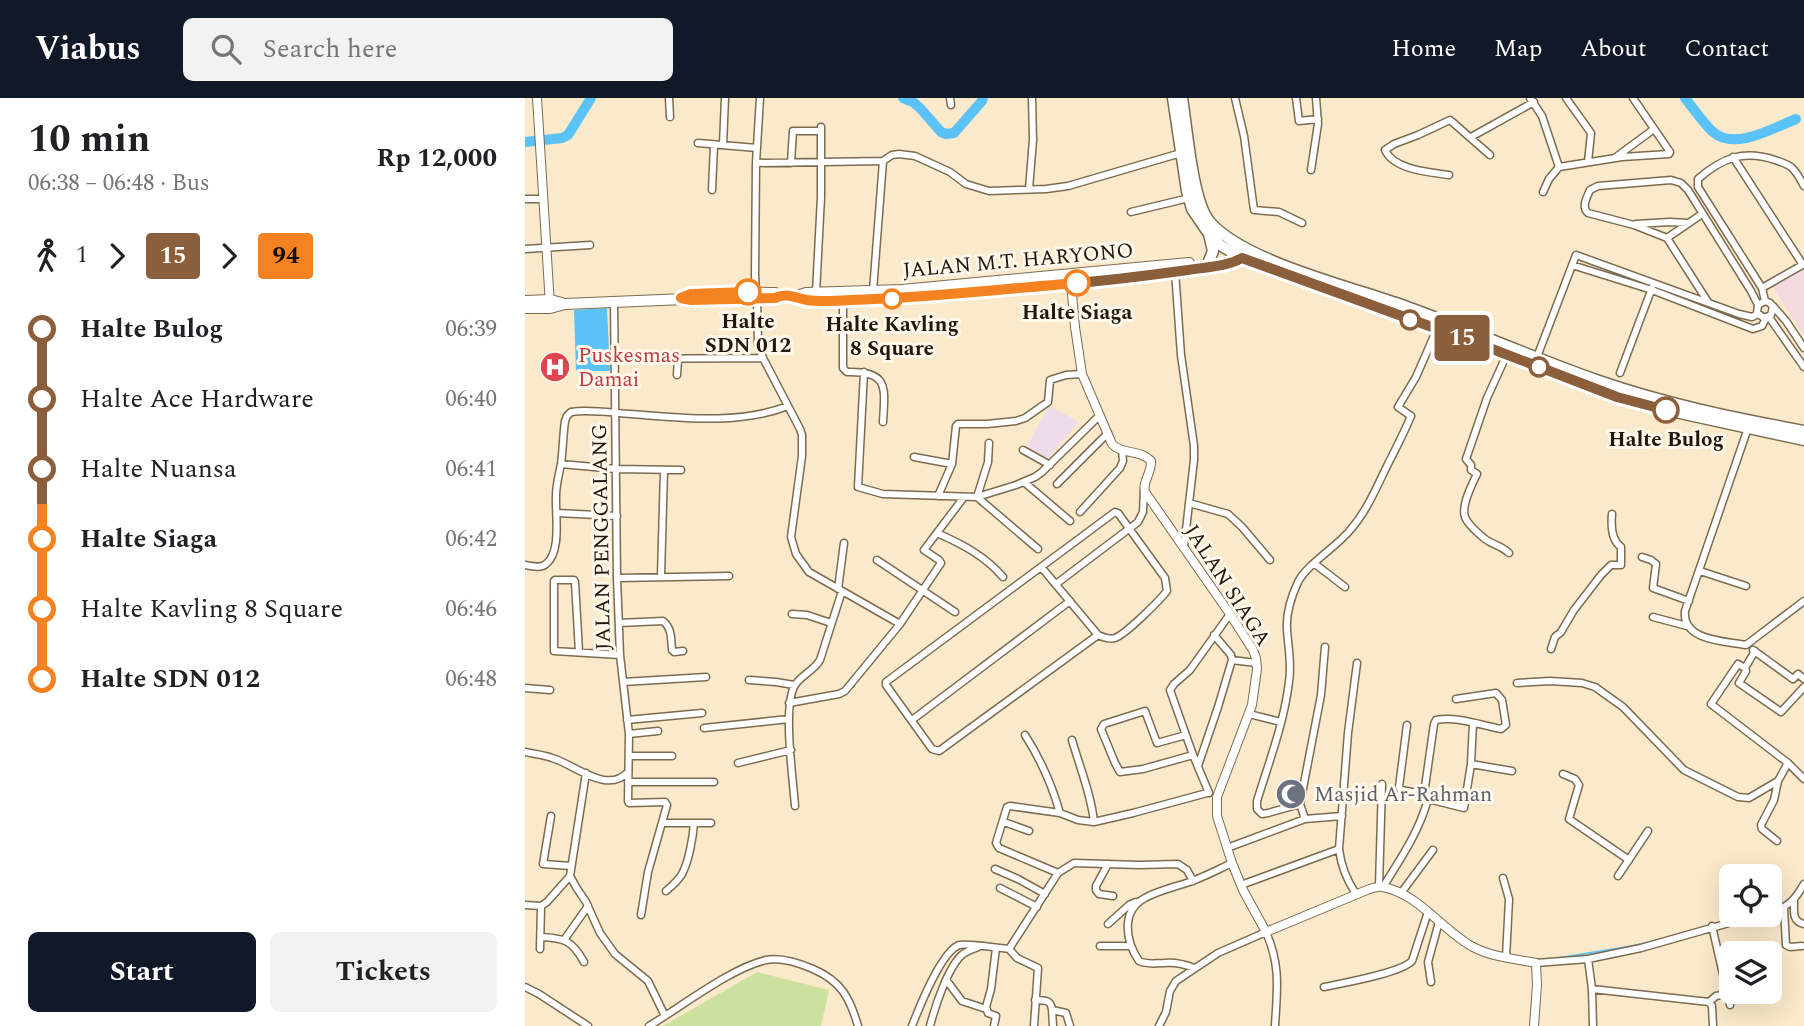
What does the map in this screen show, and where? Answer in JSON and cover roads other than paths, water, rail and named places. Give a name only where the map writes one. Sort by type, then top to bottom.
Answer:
[{"type":"highway","points":[[1173,98],[1189,198],[1192,209],[1209,234],[1213,251],[1209,261]]},
{"type":"highway","points":[[1182,98],[1198,198],[1209,220],[1234,247]]},
{"type":"highway","points":[[1209,234],[1244,253],[1507,355],[1598,385],[1804,431]]},
{"type":"highway","points":[[1244,253],[1397,304],[1537,358],[1598,385],[1617,397],[1804,440]]},
{"type":"main road","name":"JALAN M.T. HARYONO","points":[[525,301],[565,304],[757,295],[775,298],[781,295],[902,290],[1209,261],[1223,258],[1234,247]]},
{"type":"main road","name":"JALAN M.T. HARYONO","points":[[796,296],[807,300],[843,301],[913,298],[1112,280],[1229,264],[1244,253]]},
{"type":"main road","name":"JALAN M.T. HARYONO","points":[[525,308],[550,304]]},
{"type":"street","points":[[537,98],[550,304]]},
{"type":"street","points":[[669,98],[670,117]]},
{"type":"street","points":[[723,145],[725,98]]},
{"type":"street","points":[[760,98],[755,163],[757,338],[763,358],[800,429],[802,456],[792,545],[810,572],[900,624]]},
{"type":"street","points":[[1028,189],[1033,140],[1032,98]]},
{"type":"street","points":[[1235,98],[1244,136],[1254,210],[1279,212],[1303,223]]},
{"type":"street","points":[[1296,98],[1299,121],[1318,119]]},
{"type":"street","points":[[1311,170],[1318,119],[1316,98]]},
{"type":"street","points":[[1566,98],[1591,133],[1588,162]]},
{"type":"street","points":[[1543,192],[1559,167],[1615,158],[1668,155],[1670,152],[1633,98]]},
{"type":"street","points":[[1471,137],[1532,100],[1542,116],[1559,167]]},
{"type":"street","points":[[1449,175],[1402,165],[1385,150],[1449,120],[1454,121],[1490,155]]},
{"type":"street","points":[[792,163],[793,131],[821,129],[816,293]]},
{"type":"street","points":[[1615,158],[1654,129]]},
{"type":"street","points":[[698,143],[757,148]]},
{"type":"street","points":[[712,190],[714,145]]},
{"type":"street","points":[[755,163],[883,161],[892,155],[907,154],[943,168],[966,184],[989,191],[1068,186],[1181,153]]},
{"type":"street","points":[[1537,358],[1576,256],[1753,330],[1762,326],[1773,313],[1765,304],[1762,288],[1697,184],[1699,177],[1733,157],[1753,154],[1792,168],[1804,186]]},
{"type":"street","points":[[1733,157],[1803,264],[1762,288]]},
{"type":"street","points":[[873,290],[883,161]]},
{"type":"street","points":[[1709,303],[1667,238],[1634,225],[1588,213],[1584,205],[1590,190],[1598,186],[1671,180],[1686,187],[1751,291],[1786,321],[1804,348]]},
{"type":"street","points":[[525,199],[543,198]]},
{"type":"street","points":[[1131,212],[1189,198]]},
{"type":"street","points":[[1667,238],[1702,214]]},
{"type":"street","points":[[1634,225],[1688,223]]},
{"type":"street","points":[[525,249],[590,245]]},
{"type":"street","points":[[1572,265],[1747,316],[1758,314]]},
{"type":"street","points":[[1175,271],[1181,355],[1194,446],[1184,547]]},
{"type":"street","points":[[1056,584],[1142,517],[1144,487],[1151,468],[1151,461],[1143,454],[1114,447],[1082,374],[1071,283]]},
{"type":"street","points":[[1620,373],[1653,287]]},
{"type":"street","points":[[843,301],[843,368],[845,371],[865,372],[877,378],[883,386],[883,422]]},
{"type":"street","name":"JALAN PENGGALANG","points":[[614,302],[617,578],[620,655],[629,734],[628,782]]},
{"type":"street","points":[[1765,304],[1756,310],[1761,317],[1768,317]]},
{"type":"street","points":[[1768,317],[1804,367]]},
{"type":"street","points":[[1300,804],[1268,813],[1260,813],[1257,809],[1289,684],[1291,664],[1287,619],[1304,572],[1354,526],[1402,438],[1411,416],[1398,407],[1416,377],[1437,329]]},
{"type":"street","points":[[1507,355],[1483,410],[1466,459],[1471,464],[1471,470],[1477,474],[1470,487],[1465,515],[1468,522],[1484,538],[1509,553]]},
{"type":"street","points":[[614,359],[763,358]]},
{"type":"street","points":[[677,375],[678,359]]},
{"type":"street","points":[[865,372],[858,487],[883,494],[977,498],[1024,482],[1050,465],[1100,415]]},
{"type":"street","points":[[938,496],[952,464],[956,426],[961,423],[987,424],[1021,419],[1048,402],[1050,380],[1082,374]]},
{"type":"street","points":[[525,565],[545,565],[555,546],[555,495],[567,416],[576,411],[740,418],[788,406]]},
{"type":"street","points":[[1687,626],[1685,615],[1689,601],[1748,428]]},
{"type":"street","points":[[1057,484],[1108,433]]},
{"type":"street","points":[[977,498],[988,462],[989,443]]},
{"type":"street","points":[[1023,450],[1050,465]]},
{"type":"street","points":[[1080,512],[1120,468],[1123,461],[1122,450]]},
{"type":"street","points":[[913,457],[952,464]]},
{"type":"street","points":[[561,464],[616,469],[681,470]]},
{"type":"street","points":[[661,576],[664,470]]},
{"type":"street","points":[[1024,482],[1070,521]]},
{"type":"street","name":"JALAN SIAGA","points":[[1144,487],[1230,614],[1253,650],[1257,663],[1255,692],[1217,797],[1217,816],[1241,885],[1266,932]]},
{"type":"street","points":[[789,703],[845,691],[900,624],[941,563],[924,550],[964,497]]},
{"type":"street","points":[[977,498],[1038,549]]},
{"type":"street","points":[[1189,503],[1228,514],[1270,560]]},
{"type":"street","points":[[1042,568],[1098,635],[1109,639],[1117,637],[1156,604],[1167,591],[1165,578],[1116,512],[887,681],[886,685],[932,749],[939,751],[1098,635]]},
{"type":"street","points":[[557,513],[617,516]]},
{"type":"street","points":[[1551,649],[1555,637],[1601,575],[1611,565],[1621,566],[1624,547],[1616,544],[1612,514]]},
{"type":"street","points":[[937,533],[972,550],[1003,578]]},
{"type":"street","points":[[795,806],[789,703],[794,685],[818,664],[826,646],[840,589],[844,543]]},
{"type":"street","points":[[1642,557],[1655,564],[1653,588],[1689,601]]},
{"type":"street","points":[[877,560],[955,612]]},
{"type":"street","points":[[1315,564],[1345,587]]},
{"type":"street","points":[[1700,571],[1746,586]]},
{"type":"street","points":[[617,578],[729,576]]},
{"type":"street","points":[[579,652],[575,582],[555,580],[554,651],[620,655]]},
{"type":"street","points":[[912,720],[1070,601]]},
{"type":"street","points":[[1746,645],[1804,601]]},
{"type":"street","points":[[792,614],[807,615],[831,623]]},
{"type":"street","points":[[1207,793],[1170,690],[1190,670],[1230,614]]},
{"type":"street","points":[[1653,617],[1687,626],[1701,636],[1746,645],[1793,679],[1798,674],[1804,679]]},
{"type":"street","points":[[619,622],[663,621],[670,631],[672,650],[683,651]]},
{"type":"street","points":[[1198,766],[1232,660],[1231,655],[1214,635]]},
{"type":"street","points":[[1305,819],[1300,804],[1321,695],[1325,647]]},
{"type":"street","points":[[1755,651],[1739,683],[1781,712],[1804,687]]},
{"type":"street","points":[[1232,660],[1257,663]]},
{"type":"street","points":[[1356,894],[1346,879],[1339,849],[1348,733],[1357,663]]},
{"type":"street","points":[[1745,668],[1738,664],[1711,704],[1804,779]]},
{"type":"street","points":[[623,682],[706,677]]},
{"type":"street","points":[[749,680],[794,685]]},
{"type":"street","points":[[1517,682],[1582,683],[1598,689],[1623,708],[1684,770],[1738,797],[1749,798],[1778,781]]},
{"type":"street","points":[[525,688],[550,690]]},
{"type":"street","points":[[1381,886],[1413,838],[1424,814],[1433,724],[1436,720],[1462,720],[1501,729],[1507,721],[1501,698],[1496,693],[1456,699]]},
{"type":"street","points":[[1186,734],[1157,743],[1145,711],[1104,724],[1101,729],[1120,772],[1143,769],[1193,755]]},
{"type":"street","points":[[627,720],[702,713]]},
{"type":"street","points":[[1249,714],[1281,722]]},
{"type":"street","points":[[704,728],[789,719]]},
{"type":"street","points":[[1407,725],[1399,787],[1401,790],[1464,808],[1471,764],[1473,723]]},
{"type":"street","points":[[629,734],[658,731]]},
{"type":"street","points":[[1025,735],[1041,761],[1060,813]]},
{"type":"street","points":[[1072,740],[1092,802],[1094,822]]},
{"type":"street","points":[[737,763],[791,750]]},
{"type":"street","points":[[525,752],[551,757],[595,778],[610,780],[623,777],[628,772]]},
{"type":"street","points":[[629,756],[672,756]]},
{"type":"street","points":[[1777,841],[1762,829],[1761,825],[1774,800],[1785,762]]},
{"type":"street","points":[[1471,764],[1512,771]]},
{"type":"street","points":[[525,905],[541,906],[570,876],[586,773]]},
{"type":"street","points":[[1563,774],[1575,779],[1579,785],[1569,819],[1629,860]]},
{"type":"street","points":[[641,915],[648,872],[667,805],[666,802],[628,802],[628,782],[714,782]]},
{"type":"street","points":[[1381,886],[1382,784]]},
{"type":"street","points":[[1059,873],[999,848],[996,843],[1009,806],[1060,813],[1078,820],[1094,822],[1207,793],[1217,797]]},
{"type":"street","points":[[551,816],[543,864],[571,866]]},
{"type":"street","points":[[1227,848],[1305,819],[1342,816]]},
{"type":"street","points":[[662,822],[711,823]]},
{"type":"street","points":[[1004,822],[1029,831]]},
{"type":"street","points":[[666,891],[683,872],[694,823]]},
{"type":"street","points":[[1618,876],[1648,831]]},
{"type":"street","points":[[1241,885],[1339,849]]},
{"type":"street","points":[[1401,893],[1433,850]]},
{"type":"street","points":[[1009,949],[1059,873],[1073,863],[1178,864],[1187,870],[1193,881]]},
{"type":"street","points":[[1108,924],[1131,904],[1232,863]]},
{"type":"street","points":[[1108,864],[1096,890],[1099,894],[1113,896]]},
{"type":"street","points":[[995,869],[1045,894]]},
{"type":"street","points":[[570,876],[589,906],[600,933],[615,954],[648,981],[665,1016]]},
{"type":"street","points":[[1503,878],[1509,899],[1506,958]]},
{"type":"street","points":[[1802,946],[1786,945],[1784,908],[1794,901],[1804,884]]},
{"type":"street","points":[[1159,1026],[1166,1012],[1172,986],[1194,968],[1218,953],[1356,894],[1381,886],[1401,893],[1473,947],[1506,958],[1536,963],[1588,959],[1641,948],[1719,924]]},
{"type":"street","points":[[1000,888],[1037,907]]},
{"type":"street","points":[[1794,901],[1795,919],[1804,924]]},
{"type":"street","points":[[1138,902],[1127,924],[1131,946],[1137,957],[1144,963],[1175,963],[1194,968]]},
{"type":"street","points":[[540,949],[541,906]]},
{"type":"street","points":[[564,940],[589,906]]},
{"type":"street","points":[[1324,987],[1408,965],[1412,961],[1428,912]]},
{"type":"street","points":[[1431,982],[1428,962],[1439,922]]},
{"type":"street","points":[[1712,926],[1719,957]]},
{"type":"street","points":[[1266,932],[1278,977],[1275,1026]]},
{"type":"street","points":[[541,937],[564,940],[576,948],[584,962]]},
{"type":"street","points":[[912,1026],[946,957],[961,944],[1009,949],[1017,958],[1038,968],[1034,1026]]},
{"type":"street","points":[[1100,946],[1131,946]]},
{"type":"street","points":[[930,1026],[948,975],[963,954],[980,947]]},
{"type":"street","points":[[994,1026],[996,1016],[988,1013],[986,1007],[996,948]]},
{"type":"street","points":[[946,957],[955,964]]},
{"type":"street","points":[[1588,959],[1593,1026]]},
{"type":"street","points":[[649,1026],[713,985],[768,960],[786,960],[817,971],[837,983],[852,1006],[858,1026]]},
{"type":"street","points":[[1534,1026],[1536,963]]},
{"type":"street","points":[[947,981],[965,1003],[986,1007]]},
{"type":"street","points":[[525,988],[588,1026]]},
{"type":"street","points":[[1592,989],[1709,1002],[1719,995]]},
{"type":"street","points":[[1035,1000],[1050,1002],[1053,1026]]},
{"type":"street","points":[[1709,1002],[1712,1006],[1713,1026]]},
{"type":"street","points":[[1052,1010],[1066,1013],[1070,1026]]},
{"type":"water","points":[[607,308],[610,371],[576,371],[574,310]]},
{"type":"waterway","points":[[525,142],[568,135],[591,98]]},
{"type":"waterway","points":[[903,98],[913,102],[946,134],[954,133],[983,98]]},
{"type":"waterway","points":[[1685,98],[1713,132],[1732,139],[1754,136],[1796,119]]},
{"type":"waterway","points":[[1559,958],[1666,938]]},
{"type":"place","name":"Halte Siaga","points":[[1077,283]]},
{"type":"place","name":"Halte SDN 012","points":[[748,292]]},
{"type":"place","name":"Halte Kavling 8 Square","points":[[892,299]]},
{"type":"place","name":"Puskesmas Damai","points":[[555,367]]},
{"type":"place","name":"Halte Bulog","points":[[1666,410]]},
{"type":"place","name":"Masjid Ar-Rahman","points":[[1291,794]]}]
